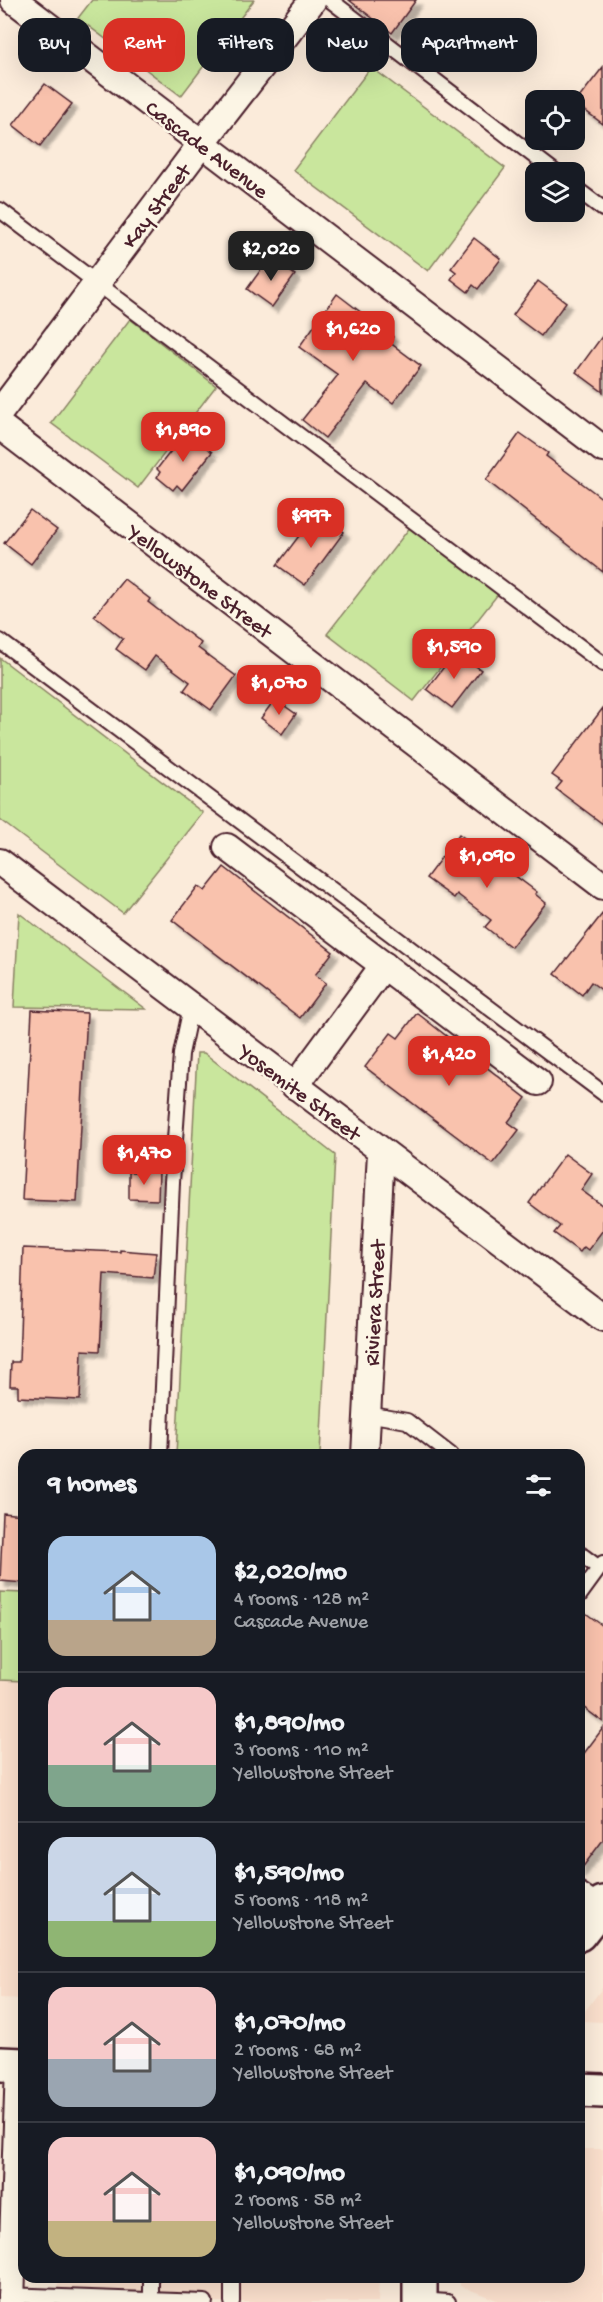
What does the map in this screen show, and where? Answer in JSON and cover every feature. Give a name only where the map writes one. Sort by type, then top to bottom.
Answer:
[{"type":"street","name":"Cascade Avenue","points":[[14,0],[603,449]]},
{"type":"street","name":"Kay Street","points":[[0,412],[202,143],[313,0]]},
{"type":"street","name":"Yellowstone Street","points":[[0,426],[603,886]]},
{"type":"street","points":[[227,847],[538,1082]]},
{"type":"street","name":"Yosemite Street","points":[[0,861],[603,1318]]},
{"type":"street","points":[[295,1086],[384,965]]},
{"type":"street","name":"Riviera Street","points":[[364,1449],[381,1152]]},
{"type":"street","points":[[585,1921],[595,1899]]},
{"type":"street","points":[[7,2297],[14,2064]]},
{"type":"street","points":[[585,2090],[603,2091]]},
{"type":"lane","points":[[330,0],[542,162]]},
{"type":"lane","points":[[585,195],[603,209]]},
{"type":"lane","points":[[0,210],[603,664]]},
{"type":"lane","points":[[0,641],[603,1093]]},
{"type":"lane","points":[[160,1449],[173,1170],[181,1054],[191,1007]]},
{"type":"lane","points":[[367,1414],[407,1421],[443,1449]]},
{"type":"lane","points":[[585,1557],[601,1566],[585,1588]]},
{"type":"lane","points":[[151,2283],[151,2299]]},
{"type":"lane","points":[[232,2283],[232,2302]]},
{"type":"lane","points":[[7,2297],[205,2302]]},
{"type":"shaded area","points":[[0,1680],[18,1681],[18,1999],[0,1998]]},
{"type":"shaded area","points":[[603,1987],[603,2022],[585,2021],[585,2011]]},
{"type":"shaded area","points":[[585,2149],[603,2149],[603,2302],[502,2302],[460,2286],[460,2283],[585,2283]]},
{"type":"shaded area","points":[[58,2283],[379,2283],[378,2302],[57,2302]]},
{"type":"green space","points":[[92,0],[254,0],[240,18],[197,18],[197,72],[199,72],[181,96],[149,72],[185,72],[185,18],[103,18],[103,37],[91,28],[91,18],[78,18]]},
{"type":"green space","points":[[367,72],[378,72],[505,168],[428,271],[293,170]]},
{"type":"green space","points":[[130,319],[216,386],[138,488],[51,423]]},
{"type":"green space","points":[[418,517],[506,584],[414,701],[327,634]]},
{"type":"green space","points":[[0,658],[203,813],[123,913],[0,820]]},
{"type":"green space","points":[[19,913],[146,1009],[14,1007]]},
{"type":"green space","points":[[197,1053],[204,1053],[335,1155],[320,1449],[176,1449]]},
{"type":"green space","points":[[0,1592],[18,1593],[18,1681],[0,1680]]},
{"type":"building","points":[[349,0],[416,0],[392,33],[389,31],[389,18],[372,18]]},
{"type":"building","points":[[603,67],[603,124],[585,110],[585,90]]},
{"type":"building","points":[[45,84],[72,104],[40,146],[13,125]]},
{"type":"building","points":[[474,238],[501,259],[478,289],[473,285],[468,292],[451,279],[456,272],[451,268]]},
{"type":"building","points":[[270,257],[295,275],[272,307],[247,289]]},
{"type":"building","points":[[538,281],[566,302],[541,336],[513,315]]},
{"type":"building","points":[[337,294],[393,337],[389,342],[421,366],[393,403],[367,384],[325,438],[302,420],[338,375],[299,347]]},
{"type":"building","points":[[603,335],[603,392],[576,372]]},
{"type":"building","points":[[520,433],[548,453],[546,456],[603,499],[603,572],[486,480]]},
{"type":"building","points":[[192,436],[212,452],[182,490],[177,485],[173,490],[157,477],[160,472],[157,469],[181,438],[187,443]]},
{"type":"building","points":[[30,510],[57,530],[31,564],[4,543]]},
{"type":"building","points":[[317,512],[344,532],[305,585],[277,565]]},
{"type":"building","points":[[124,579],[150,599],[148,602],[201,643],[198,648],[236,676],[211,710],[184,690],[190,682],[155,656],[145,670],[116,649],[123,639],[94,616]]},
{"type":"building","points":[[456,651],[481,670],[452,708],[427,689]]},
{"type":"building","points":[[275,699],[296,714],[282,734],[261,718]]},
{"type":"building","points":[[603,708],[603,824],[556,789],[562,782],[552,775]]},
{"type":"building","points":[[459,834],[537,892],[535,894],[546,903],[511,947],[485,927],[491,920],[457,894],[454,898],[426,878]]},
{"type":"building","points":[[224,867],[333,952],[315,975],[326,983],[300,1018],[172,920],[198,886],[205,891]]},
{"type":"building","points":[[603,913],[603,991],[591,982],[582,995],[555,974]]},
{"type":"building","points":[[32,1010],[87,1013],[77,1202],[22,1200]]},
{"type":"building","points":[[417,1013],[526,1098],[508,1122],[519,1130],[493,1164],[365,1067],[391,1033],[398,1038]]},
{"type":"building","points":[[565,1154],[592,1174],[581,1190],[603,1206],[603,1230],[588,1250],[584,1247],[580,1252],[554,1233],[560,1226],[529,1203]]},
{"type":"building","points":[[129,1172],[159,1172],[158,1200],[129,1199]]},
{"type":"building","points":[[23,1248],[156,1253],[153,1278],[104,1274],[100,1351],[82,1350],[80,1400],[18,1397],[18,1386],[10,1386],[11,1362],[19,1362]]},
{"type":"building","points":[[3,1513],[18,1514],[18,1582],[0,1581]]},
{"type":"building","points":[[585,1612],[603,1626],[603,1722],[585,1708]]},
{"type":"building","points":[[603,1728],[603,1840],[585,1864],[585,1752]]}]
